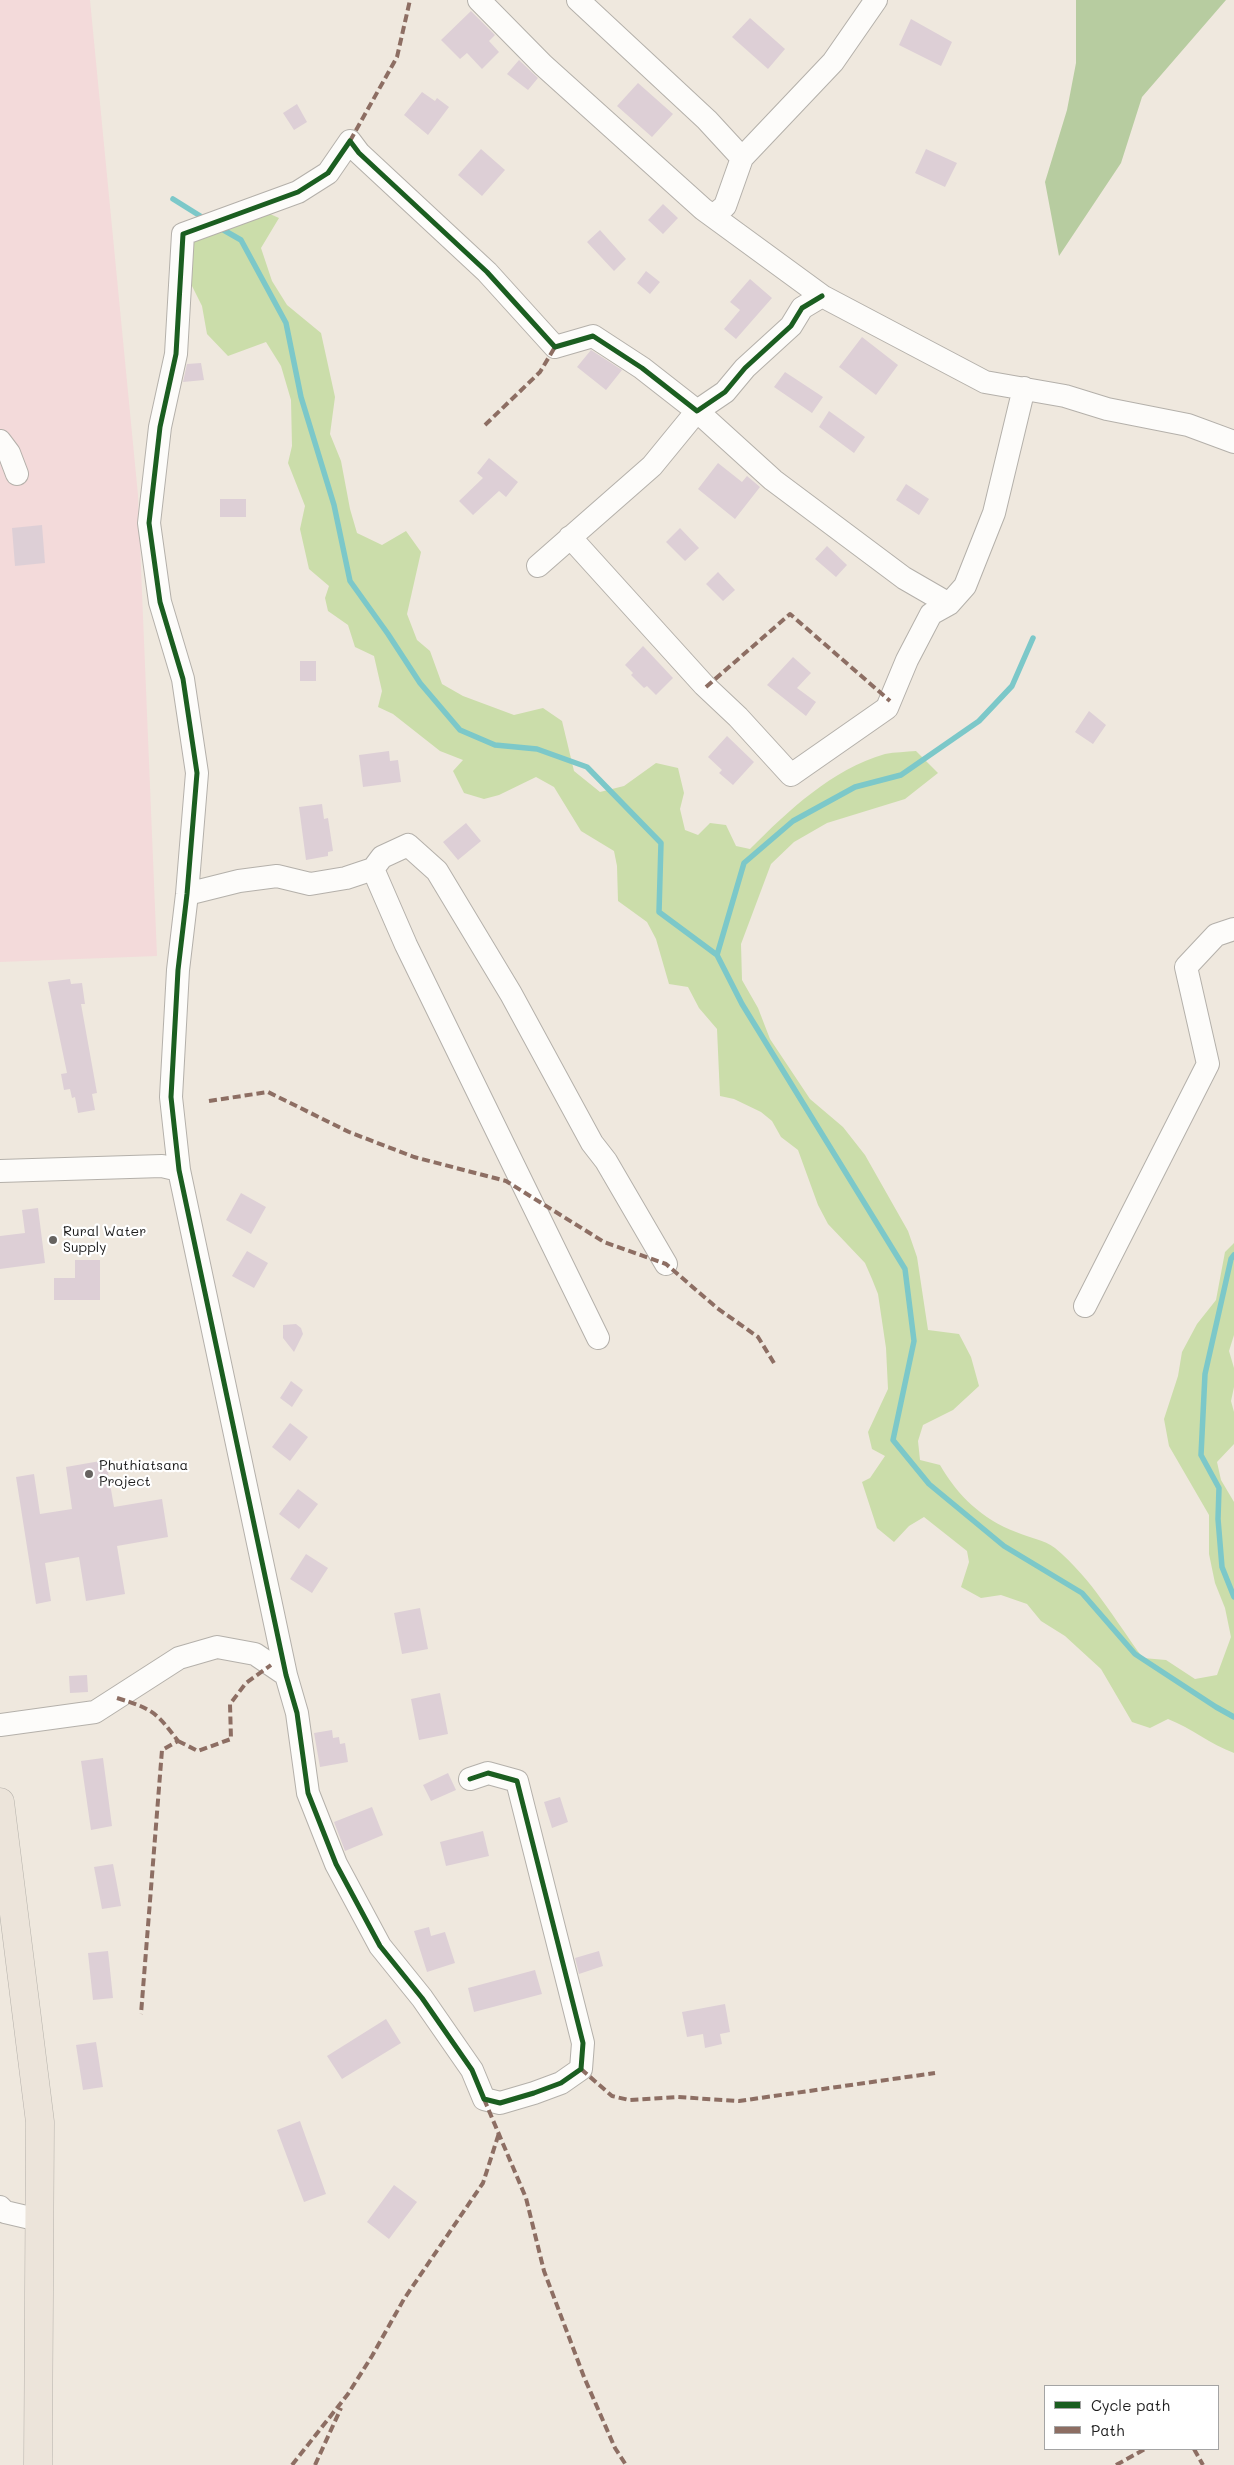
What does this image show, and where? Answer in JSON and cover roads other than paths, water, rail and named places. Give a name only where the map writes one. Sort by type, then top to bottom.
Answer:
[{"type":"main road","points":[[0,1802],[40,2122],[38,2465]]},
{"type":"street","points":[[479,0],[543,65],[622,138],[714,215],[822,296],[984,382],[1066,396],[1107,409],[1188,425],[1234,442]]},
{"type":"street","points":[[578,0],[707,120],[742,158]]},
{"type":"street","points":[[714,215],[725,206],[742,158],[833,62],[876,0]]},
{"type":"street","points":[[470,1779],[488,1773],[517,1781],[583,2043],[582,2069],[561,2083],[500,2103],[484,2099],[472,2070],[422,1998],[380,1946],[336,1864],[308,1793],[297,1713],[286,1675],[178,1170],[171,1097],[178,970],[187,894],[197,773],[183,679],[160,602],[149,523],[160,427],[176,354],[183,234],[298,192],[328,173],[350,142],[359,153],[487,272],[554,347],[593,336],[642,368],[698,411],[773,480],[904,578],[949,604]]},
{"type":"street","points":[[538,566],[652,466],[698,411],[724,392],[745,368],[791,326],[802,308],[822,296]]},
{"type":"street","points":[[570,538],[704,685],[738,717],[791,775],[887,708],[907,660],[931,614],[949,604],[964,586],[994,513],[1024,388]]},
{"type":"street","points":[[0,441],[9,453],[17,474]]},
{"type":"street","points":[[187,894],[239,881],[277,876],[310,884],[346,878],[373,869],[382,857],[408,845],[437,871],[512,994],[592,1143],[606,1161],[666,1264]]},
{"type":"street","points":[[373,869],[406,945],[598,1338]]},
{"type":"street","points":[[1085,1306],[1208,1064],[1186,966],[1216,935],[1234,929]]},
{"type":"street","points":[[0,1171],[162,1166],[178,1170]]},
{"type":"street","points":[[0,1725],[95,1712],[179,1658],[217,1647],[255,1654],[286,1675]]},
{"type":"street","points":[[0,2207],[5,2212],[39,2220]]},
{"type":"waterway","points":[[173,199],[205,219]]},
{"type":"waterway","points":[[220,228],[241,240],[286,323],[301,397],[334,505],[350,581],[420,683],[460,730],[495,745],[537,749],[587,767],[661,843],[659,912],[717,955],[742,1004],[905,1269],[914,1341],[893,1440],[929,1484],[1004,1546],[1082,1593],[1135,1654],[1234,1717]]},
{"type":"waterway","points":[[717,955],[744,863],[793,821],[855,787],[901,775],[979,721],[1012,686],[1033,638]]},
{"type":"waterway","points":[[1234,1255],[1231,1259],[1205,1374],[1201,1455],[1219,1488],[1218,1519],[1222,1567],[1234,1597]]},
{"type":"place","name":"Rural Water Supply","points":[[53,1240]]},
{"type":"place","name":"Phuthiatsana Project","points":[[89,1474]]}]
